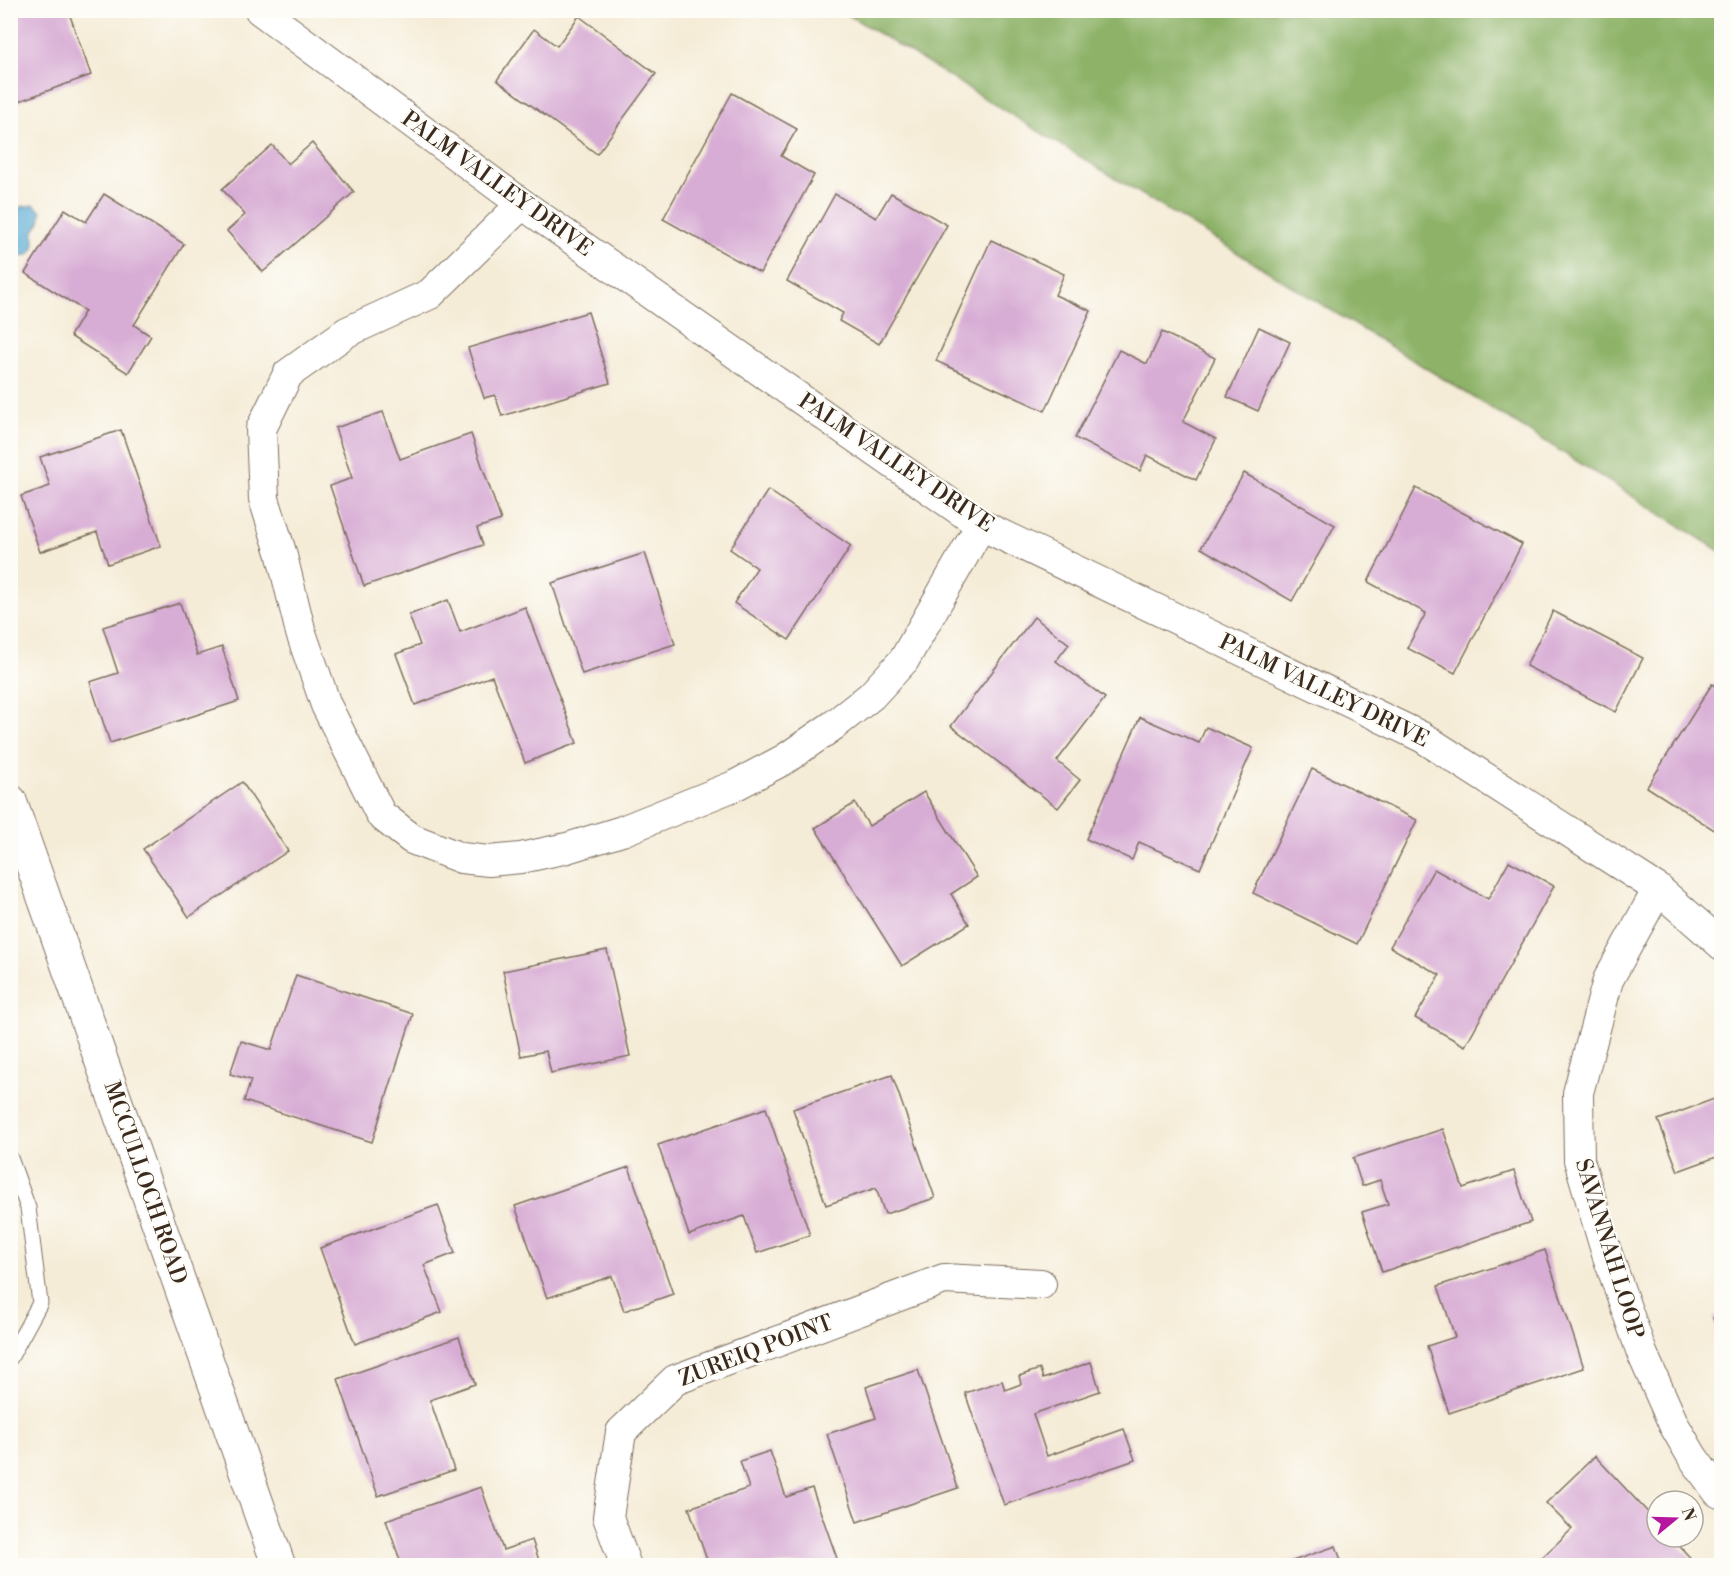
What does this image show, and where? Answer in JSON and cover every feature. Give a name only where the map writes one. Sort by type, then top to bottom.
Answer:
[{"type":"street","name":"PALM VALLEY DRIVE","points":[[260,10],[522,204],[981,525],[1422,737],[1658,889],[1722,945]]},
{"type":"street","points":[[522,204],[430,294],[347,332],[288,374],[261,429],[264,499],[281,552],[301,633],[326,705],[381,815],[412,840],[461,858],[489,861],[521,858],[567,848],[622,831],[734,786],[785,759],[871,696],[904,660],[981,525]]},
{"type":"street","name":"MCCULLOCH ROAD","points":[[10,801],[279,1566]]},
{"type":"street","name":"SAVANNAH LOOP","points":[[1658,889],[1608,980],[1578,1093],[1579,1160],[1606,1251],[1642,1353],[1674,1425],[1692,1456],[1718,1492],[1722,1494]]},
{"type":"street","name":"ZUREIQ POINT","points":[[626,1566],[609,1517],[621,1432],[675,1380],[944,1279],[1041,1284]]},
{"type":"lane","points":[[10,1158],[28,1208],[39,1303],[10,1358]]},
{"type":"green space","points":[[842,11],[1721,11],[1721,552],[1540,438]]},
{"type":"water","points":[[34,205],[41,211],[40,221],[34,231],[34,248],[29,255],[16,256],[11,252],[11,229],[17,220],[20,207]]},
{"type":"building","points":[[10,10],[68,10],[91,75],[14,103],[10,92]]},
{"type":"building","points":[[579,16],[656,74],[597,154],[497,80],[534,29],[557,46]]},
{"type":"building","points":[[732,93],[797,129],[781,156],[814,175],[760,273],[663,219]]},
{"type":"building","points":[[312,143],[354,192],[263,272],[227,231],[245,215],[222,189],[272,145],[288,164]]},
{"type":"building","points":[[891,193],[947,225],[879,344],[839,321],[843,313],[787,281],[835,194],[876,218]]},
{"type":"building","points":[[104,194],[184,244],[134,325],[151,336],[128,373],[70,336],[85,311],[25,273],[65,209],[86,222]]},
{"type":"building","points":[[991,240],[1064,274],[1055,295],[1091,311],[1045,411],[936,361]]},
{"type":"building","points":[[588,312],[610,383],[502,416],[495,395],[484,398],[468,348]]},
{"type":"building","points":[[1259,327],[1290,342],[1258,411],[1227,397]]},
{"type":"building","points":[[1162,332],[1215,358],[1183,422],[1216,439],[1196,480],[1147,455],[1140,471],[1075,438],[1119,350],[1147,364]]},
{"type":"building","points":[[383,412],[400,459],[471,434],[501,520],[477,528],[483,545],[364,586],[330,486],[352,478],[335,428]]},
{"type":"building","points":[[121,430],[161,546],[108,564],[97,532],[40,552],[21,496],[50,486],[40,457]]},
{"type":"building","points":[[1244,473],[1335,525],[1292,601],[1201,548]]},
{"type":"building","points":[[1416,488],[1522,544],[1455,673],[1407,648],[1426,613],[1368,582]]},
{"type":"building","points":[[768,490],[851,546],[789,640],[734,603],[757,568],[730,549]]},
{"type":"building","points":[[645,553],[675,644],[582,674],[552,583]]},
{"type":"building","points":[[448,600],[460,632],[525,607],[577,743],[525,763],[492,676],[415,705],[396,654],[420,645],[409,615]]},
{"type":"building","points":[[180,603],[197,655],[222,647],[239,701],[110,743],[90,682],[118,673],[103,627]]},
{"type":"building","points":[[1553,611],[1643,658],[1616,712],[1526,666]]},
{"type":"building","points":[[1034,617],[1069,644],[1056,661],[1105,698],[1057,761],[1080,780],[1058,808],[951,726]]},
{"type":"building","points":[[1712,684],[1722,690],[1722,835],[1647,787]]},
{"type":"building","points":[[1140,717],[1199,743],[1206,727],[1253,748],[1200,869],[1139,842],[1132,860],[1086,839]]},
{"type":"building","points":[[1312,769],[1417,820],[1357,944],[1253,893]]},
{"type":"building","points":[[242,782],[288,851],[189,917],[143,849]]},
{"type":"building","points":[[924,792],[977,877],[951,894],[969,924],[902,966],[815,828],[855,803],[869,826]]},
{"type":"building","points":[[1509,861],[1554,886],[1465,1046],[1415,1018],[1440,975],[1390,947],[1434,869],[1488,899]]},
{"type":"building","points":[[607,950],[630,1056],[551,1073],[546,1051],[521,1056],[503,971]]},
{"type":"building","points":[[296,975],[413,1014],[372,1142],[244,1101],[251,1080],[230,1074],[241,1041],[271,1050]]},
{"type":"building","points":[[892,1075],[935,1198],[885,1214],[876,1188],[826,1205],[793,1109]]},
{"type":"building","points":[[1722,1096],[1722,1155],[1678,1171],[1658,1120]]},
{"type":"building","points":[[766,1108],[810,1235],[757,1253],[744,1216],[689,1235],[658,1145]]},
{"type":"building","points":[[1443,1129],[1463,1188],[1514,1171],[1531,1222],[1382,1272],[1362,1212],[1388,1204],[1380,1180],[1362,1186],[1353,1158]]},
{"type":"building","points":[[629,1167],[673,1294],[624,1311],[612,1276],[547,1298],[515,1206]]},
{"type":"building","points":[[438,1205],[455,1253],[424,1265],[442,1312],[355,1344],[320,1248]]},
{"type":"building","points":[[1545,1250],[1584,1368],[1449,1413],[1427,1346],[1455,1337],[1438,1286]]},
{"type":"building","points":[[1722,1315],[1722,1341],[1721,1341],[1713,1318]]},
{"type":"building","points":[[459,1337],[475,1384],[430,1400],[454,1470],[378,1496],[338,1379]]},
{"type":"building","points":[[1091,1362],[1100,1391],[1033,1414],[1047,1456],[1124,1429],[1135,1460],[1004,1505],[965,1393],[1002,1381],[1005,1390],[1021,1384],[1019,1376],[1040,1369],[1043,1379]]},
{"type":"building","points":[[918,1370],[958,1488],[857,1522],[827,1434],[876,1418],[866,1387]]},
{"type":"building","points":[[770,1451],[786,1497],[812,1488],[839,1564],[709,1566],[689,1508],[749,1488],[740,1461]]},
{"type":"building","points":[[1595,1456],[1645,1509],[1645,1549],[1682,1549],[1698,1566],[1533,1566],[1572,1529],[1546,1503]]},
{"type":"building","points":[[481,1487],[503,1550],[532,1540],[541,1566],[402,1566],[386,1520]]},
{"type":"building","points":[[1336,1546],[1343,1566],[1281,1566],[1281,1565]]}]
